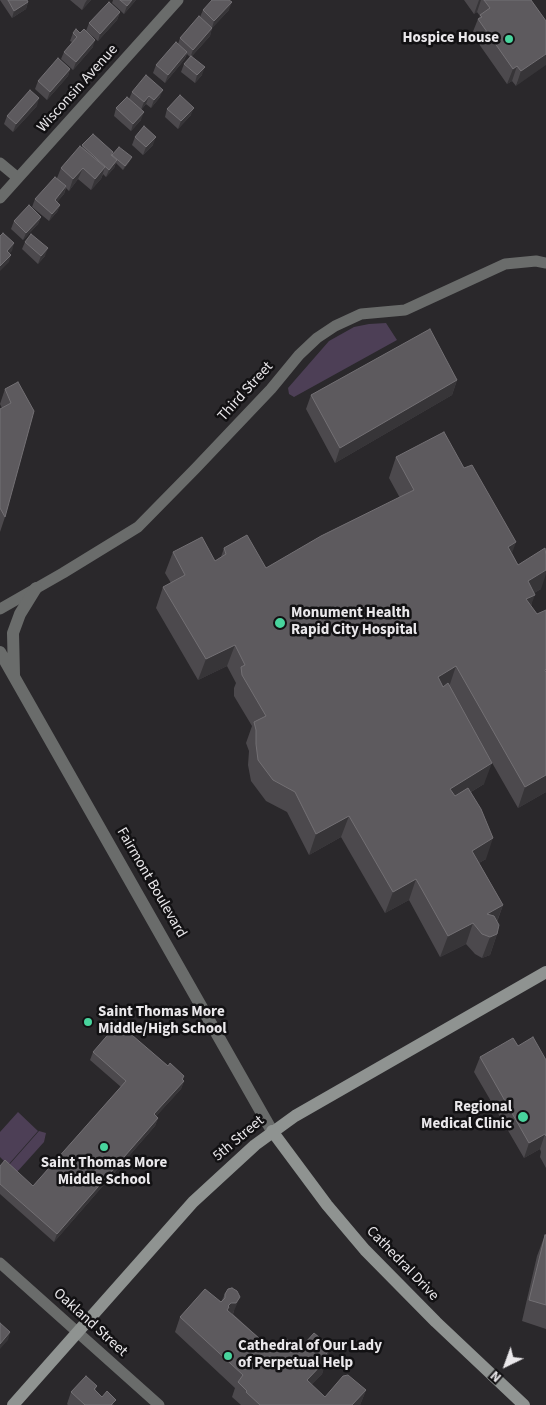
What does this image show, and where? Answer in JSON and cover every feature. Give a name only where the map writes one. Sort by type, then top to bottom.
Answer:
[{"type":"main road","name":"5th Street","points":[[13,1405],[193,1202],[272,1131],[324,1099],[546,972]]},
{"type":"main road","name":"Cathedral Drive","points":[[272,1131],[327,1205],[365,1250],[436,1322],[524,1405]]},
{"type":"street","name":"Wisconsin Avenue","points":[[0,198],[178,0]]},
{"type":"street","points":[[0,162],[18,178]]},
{"type":"street","name":"Third Street","points":[[0,609],[138,527],[271,389],[299,355],[317,338],[335,326],[360,314],[405,310],[505,264],[536,261],[546,263]]},
{"type":"street","points":[[14,678],[13,634],[20,614],[36,588]]},
{"type":"street","name":"Fairmont Boulevard","points":[[0,652],[272,1131]]},
{"type":"street","name":"Oakland Street","points":[[0,1263],[159,1405]]},
{"type":"shaded area","points":[[386,323],[397,340],[294,397],[289,394],[288,388],[329,341],[354,327]]},
{"type":"shaded area","points":[[18,1112],[38,1131],[8,1165],[0,1157],[0,1132]]},
{"type":"shaded area","points":[[39,1131],[46,1133],[44,1142],[17,1172],[9,1165]]},
{"type":"building","points":[[8,0],[27,0],[28,2],[14,11]]},
{"type":"building","points":[[120,0],[132,0],[127,6]]},
{"type":"building","points":[[212,0],[229,0],[232,2],[214,21],[203,10]]},
{"type":"building","name":"Hospice House","points":[[484,0],[531,0],[546,21],[546,54],[521,71],[517,66],[513,69],[478,19],[482,17],[480,15],[490,8]]},
{"type":"building","points":[[109,2],[120,12],[100,34],[89,23]]},
{"type":"building","points":[[199,16],[212,28],[193,50],[180,38]]},
{"type":"building","points":[[76,29],[80,33],[84,29],[95,40],[76,62],[64,52],[77,37],[73,33]]},
{"type":"building","points":[[176,42],[187,52],[168,75],[156,65]]},
{"type":"building","points":[[191,56],[205,67],[197,75],[184,64]]},
{"type":"building","points":[[58,58],[70,69],[50,92],[38,81]]},
{"type":"building","points":[[146,75],[163,90],[154,100],[149,96],[144,102],[132,92]]},
{"type":"building","points":[[30,90],[39,98],[16,124],[7,116]]},
{"type":"building","points":[[180,95],[194,108],[181,121],[167,109]]},
{"type":"building","points":[[127,97],[144,112],[133,124],[116,108]]},
{"type":"building","points":[[144,126],[156,137],[146,147],[135,137]]},
{"type":"building","points":[[93,134],[113,152],[111,155],[117,160],[109,170],[82,145]]},
{"type":"building","points":[[80,146],[105,167],[95,179],[83,168],[73,179],[61,168]]},
{"type":"building","points":[[119,147],[132,157],[125,166],[112,155]]},
{"type":"building","points":[[55,177],[66,186],[55,200],[60,205],[52,214],[35,199]]},
{"type":"building","points":[[29,205],[41,217],[26,233],[14,221]]},
{"type":"building","points":[[3,233],[14,243],[7,251],[11,255],[0,266],[0,236]]},
{"type":"building","points":[[31,234],[48,248],[41,256],[25,242]]},
{"type":"building","points":[[430,329],[457,380],[340,448],[311,395]]},
{"type":"building","points":[[18,382],[34,411],[5,517],[0,508],[0,409],[11,403],[5,389]]},
{"type":"building","name":"Monument Health Rapid City Hospital","points":[[444,432],[464,468],[472,465],[516,542],[508,547],[518,565],[545,548],[546,556],[546,570],[528,581],[535,595],[526,599],[537,614],[546,610],[546,775],[525,787],[456,666],[438,677],[443,687],[448,683],[492,763],[450,789],[455,796],[468,788],[481,809],[493,838],[472,851],[503,905],[487,914],[494,916],[499,925],[497,934],[490,937],[482,934],[473,923],[448,936],[416,879],[393,892],[349,816],[316,834],[295,792],[273,780],[258,760],[254,722],[266,716],[242,675],[241,667],[245,665],[235,645],[206,659],[163,587],[185,575],[173,552],[202,537],[215,561],[226,554],[224,548],[247,535],[266,568],[321,536],[414,490],[396,457]]},
{"type":"building","name":"Saint Thomas More Middle School","points":[[118,1023],[168,1066],[170,1063],[184,1076],[182,1079],[184,1081],[154,1114],[158,1118],[57,1234],[0,1184],[0,1166],[5,1160],[33,1186],[126,1081],[93,1052]]},
{"type":"building","name":"Regional Medical Clinic","points":[[533,1037],[546,1060],[546,1136],[545,1134],[529,1143],[480,1057],[513,1038],[518,1046]]},
{"type":"building","points":[[546,1235],[546,1305],[529,1300]]},
{"type":"building","points":[[232,1288],[237,1291],[240,1297],[236,1303],[231,1303],[228,1306],[227,1310],[269,1347],[270,1345],[273,1347],[281,1343],[284,1346],[283,1344],[287,1339],[294,1345],[290,1349],[296,1353],[314,1333],[331,1347],[325,1356],[327,1359],[307,1380],[325,1397],[343,1376],[348,1375],[366,1390],[352,1405],[260,1405],[238,1382],[243,1375],[180,1317],[205,1289],[221,1302],[225,1298],[228,1289]]},
{"type":"building","points":[[0,1323],[10,1332],[0,1344]]},
{"type":"building","points":[[86,1376],[97,1386],[94,1389],[102,1397],[107,1391],[116,1400],[111,1405],[85,1405],[71,1392]]},
{"type":"place","name":"Hospice House","points":[[509,39]]},
{"type":"place","name":"Monument Health Rapid City Hospital","points":[[280,623]]},
{"type":"place","name":"Saint Thomas More Middle/High School","points":[[88,1022]]},
{"type":"place","name":"Regional Medical Clinic","points":[[523,1117]]},
{"type":"place","name":"Saint Thomas More Middle School","points":[[104,1147]]},
{"type":"place","name":"Cathedral of Our Lady of Perpetual Help","points":[[228,1356]]}]
